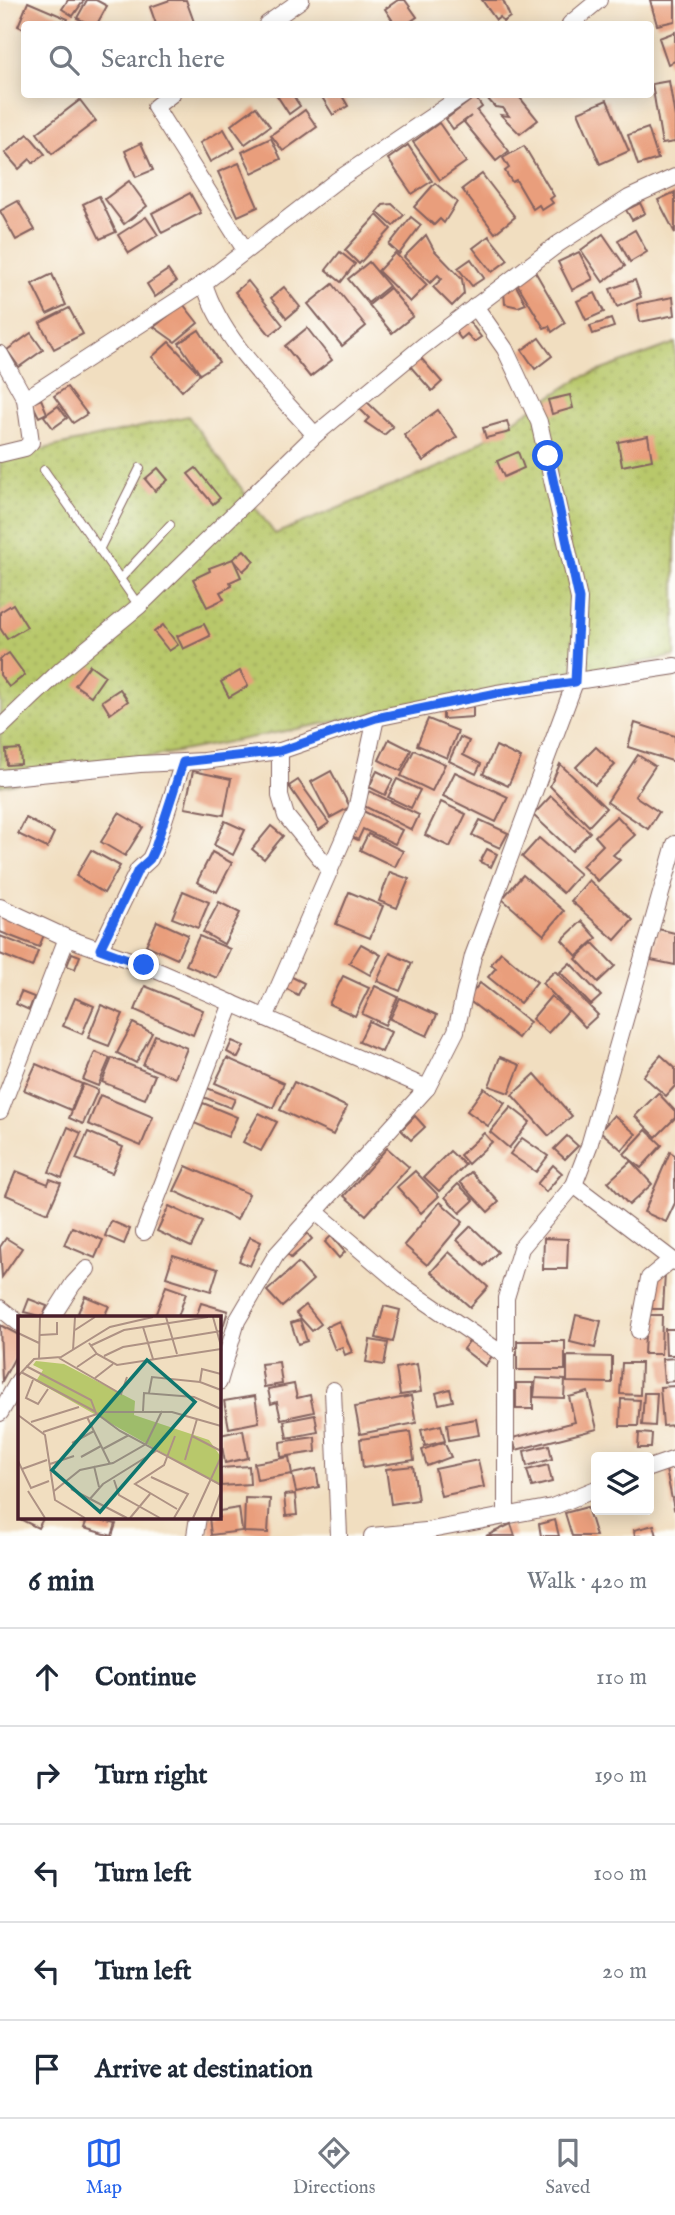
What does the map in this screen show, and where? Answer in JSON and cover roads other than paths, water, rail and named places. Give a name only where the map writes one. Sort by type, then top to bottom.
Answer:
[{"type":"street","points":[[271,21],[301,0]]},
{"type":"street","points":[[574,21],[599,0]]},
{"type":"street","points":[[167,98],[155,107],[245,250]]},
{"type":"street","points":[[24,399],[204,283],[336,181],[459,98]]},
{"type":"street","points":[[0,727],[61,670],[139,606],[315,435],[475,306],[558,244],[629,198],[675,177]]},
{"type":"street","points":[[204,283],[212,309],[253,363],[315,435]]},
{"type":"street","points":[[220,1378],[229,1342],[249,1297],[276,1255],[427,1088],[456,1031],[473,956],[575,682],[579,599],[539,422],[505,349],[475,306]]},
{"type":"street","points":[[0,354],[24,399],[31,442],[25,448],[0,454]]},
{"type":"street","points":[[0,778],[280,751],[376,718],[497,693],[675,666]]},
{"type":"street","points":[[265,1018],[356,810],[376,718]]},
{"type":"street","points":[[280,751],[280,796],[286,816],[330,870]]},
{"type":"street","points":[[100,949],[138,870],[150,859],[155,848],[183,762]]},
{"type":"street","points":[[506,1516],[506,1298],[522,1248],[574,1185],[589,1146],[675,844]]},
{"type":"street","points":[[0,907],[67,938],[232,1003],[427,1088]]},
{"type":"street","points":[[0,1111],[67,938]]},
{"type":"street","points":[[144,1232],[232,1003]]},
{"type":"street","points":[[574,1185],[673,1261],[649,1278],[639,1331]]},
{"type":"street","points":[[316,1212],[403,1286],[504,1355]]},
{"type":"street","points":[[53,1316],[73,1284],[87,1269]]},
{"type":"street","points":[[0,1308],[18,1322]]},
{"type":"street","points":[[0,1413],[18,1382]]},
{"type":"street","points":[[333,1390],[340,1536]]},
{"type":"street","points":[[654,1466],[675,1459]]},
{"type":"street","points":[[372,1536],[427,1533],[552,1507],[591,1491]]},
{"type":"street","points":[[195,1536],[198,1518]]},
{"type":"lane","points":[[99,550],[140,468]]},
{"type":"lane","points":[[44,470],[139,606]]},
{"type":"lane","points":[[120,579],[170,525]]}]
